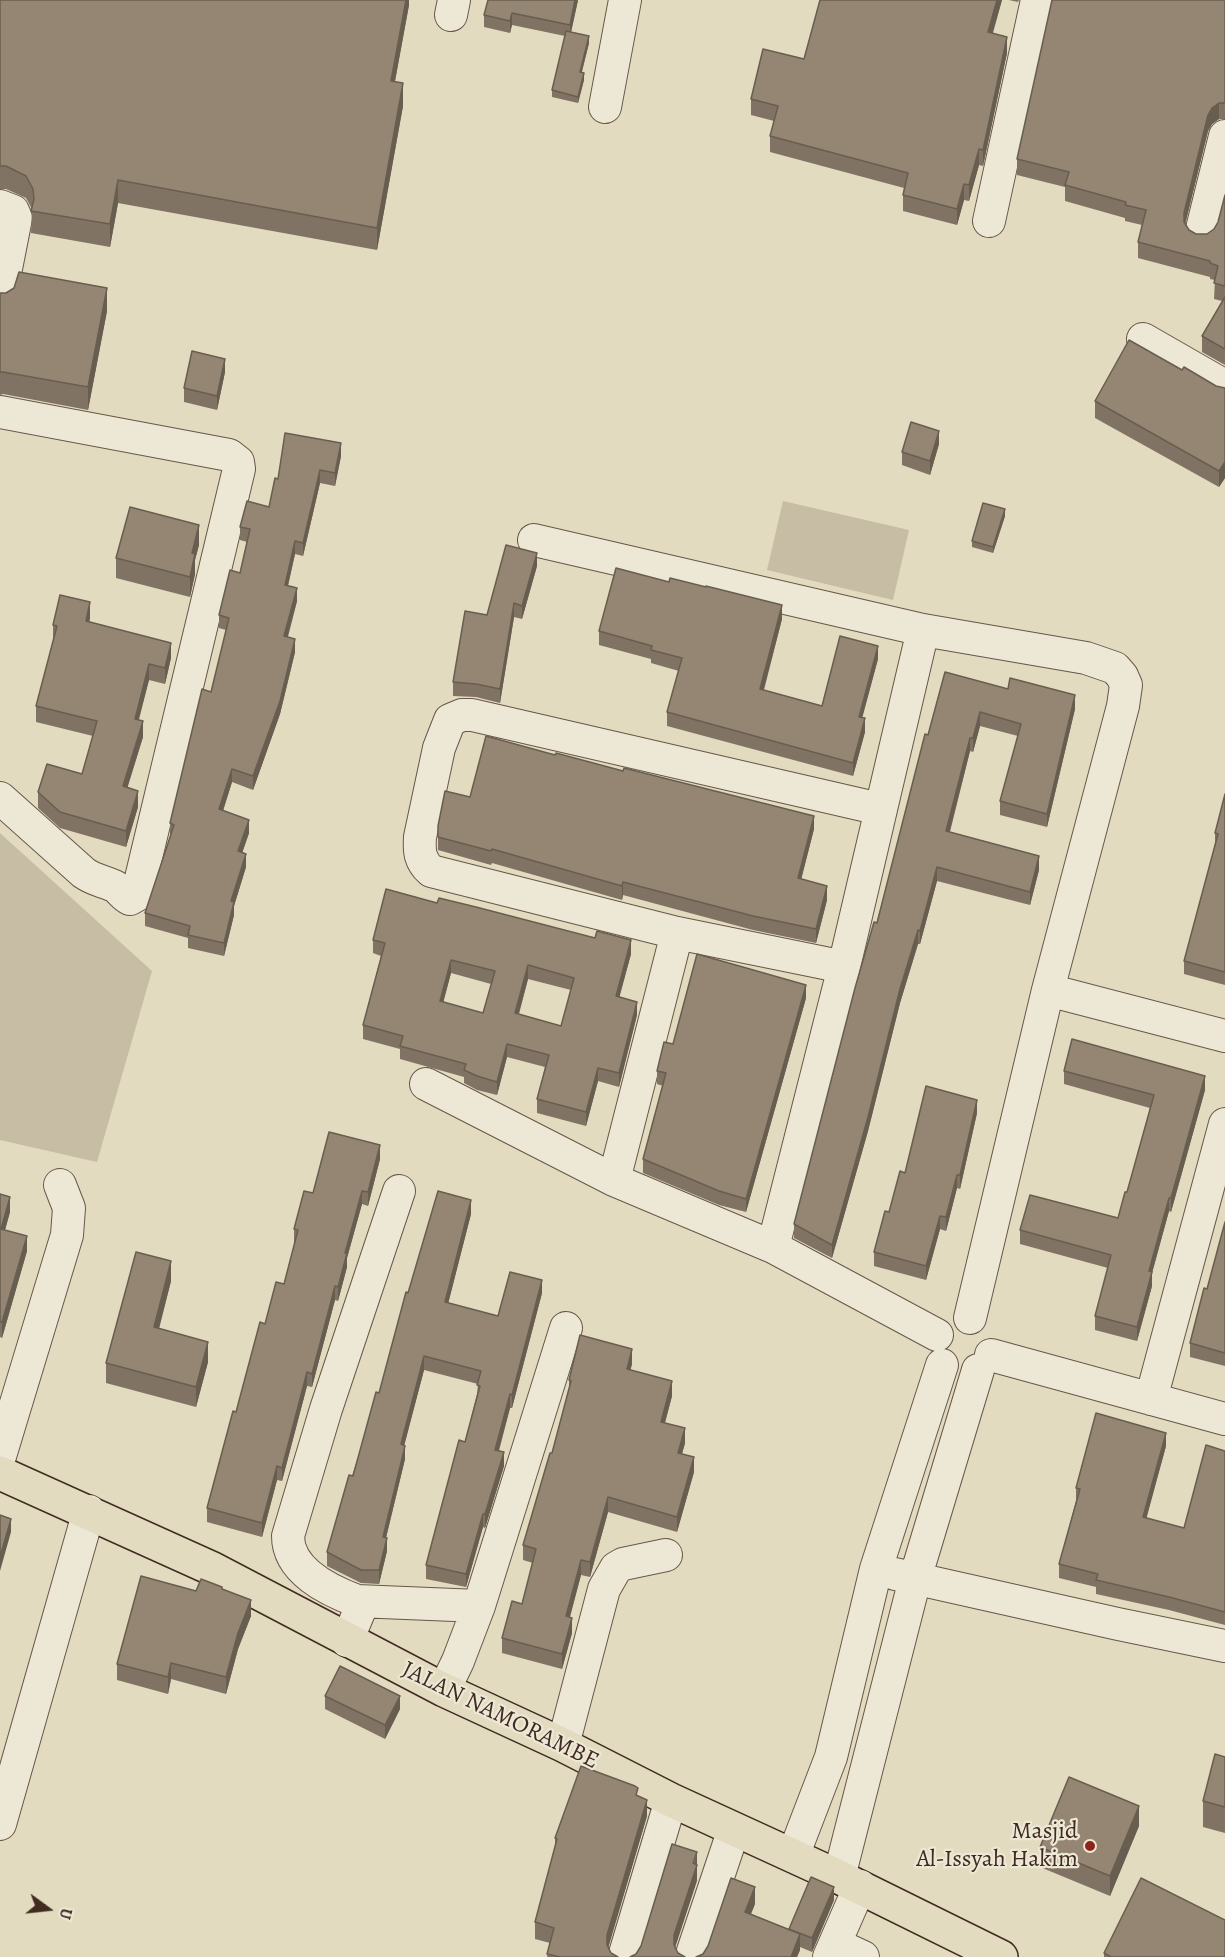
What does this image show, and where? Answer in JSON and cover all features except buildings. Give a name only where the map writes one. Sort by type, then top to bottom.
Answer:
[{"type":"main road","name":"JALAN NAMORAMBE","points":[[0,1473],[89,1511],[213,1569],[444,1690],[563,1745],[671,1800],[850,1882],[1001,1957]]},
{"type":"street","points":[[605,107],[625,0]]},
{"type":"street","points":[[989,221],[1037,0]]},
{"type":"street","points":[[1201,233],[1225,136]]},
{"type":"street","points":[[0,206],[13,211],[15,218],[0,299]]},
{"type":"street","points":[[1143,339],[1225,386]]},
{"type":"street","points":[[0,412],[229,455],[238,462],[239,469],[137,895],[130,899],[126,898],[112,885],[94,880],[84,873],[0,798]]},
{"type":"street","points":[[534,540],[923,630],[1086,658],[1115,668],[1122,676],[1126,685],[1123,706],[1048,990],[970,1318]]},
{"type":"street","points":[[773,1247],[844,967],[923,630]]},
{"type":"street","points":[[844,967],[677,933],[431,871],[423,863],[419,851],[439,748],[450,720],[462,715],[486,717],[880,809]]},
{"type":"street","points":[[614,1180],[677,933]]},
{"type":"street","points":[[1048,990],[1225,1036]]},
{"type":"street","points":[[426,1084],[614,1180],[773,1247],[939,1350],[955,1373],[963,1374],[984,1363],[1151,1399],[1225,1419]]},
{"type":"street","points":[[1151,1399],[1225,1124]]},
{"type":"street","points":[[0,1456],[67,1235],[69,1208],[60,1185]]},
{"type":"street","points":[[399,1191],[291,1520],[288,1546],[294,1559],[310,1576],[333,1592],[357,1602],[480,1606]]},
{"type":"street","points":[[793,1856],[831,1757],[876,1569],[939,1350],[942,1328],[954,1319],[970,1318],[987,1330],[992,1343],[915,1579],[850,1882],[842,1953]]},
{"type":"street","points":[[444,1690],[458,1662],[480,1606],[566,1328]]},
{"type":"street","points":[[0,1824],[89,1511]]},
{"type":"street","points":[[563,1745],[604,1589],[616,1568],[623,1564],[666,1555]]},
{"type":"street","points":[[876,1569],[1225,1646]]},
{"type":"street","points":[[347,1641],[359,1612],[357,1602]]},
{"type":"street","points":[[624,1957],[671,1800]]},
{"type":"street","points":[[691,1957],[734,1829]]},
{"type":"shaded area","points":[[783,501],[909,530],[893,600],[767,570]]},
{"type":"shaded area","points":[[0,833],[152,971],[97,1162],[0,1140]]},
{"type":"place","name":"Masjid Al-Issyah Hakim","points":[[1090,1846]]}]
